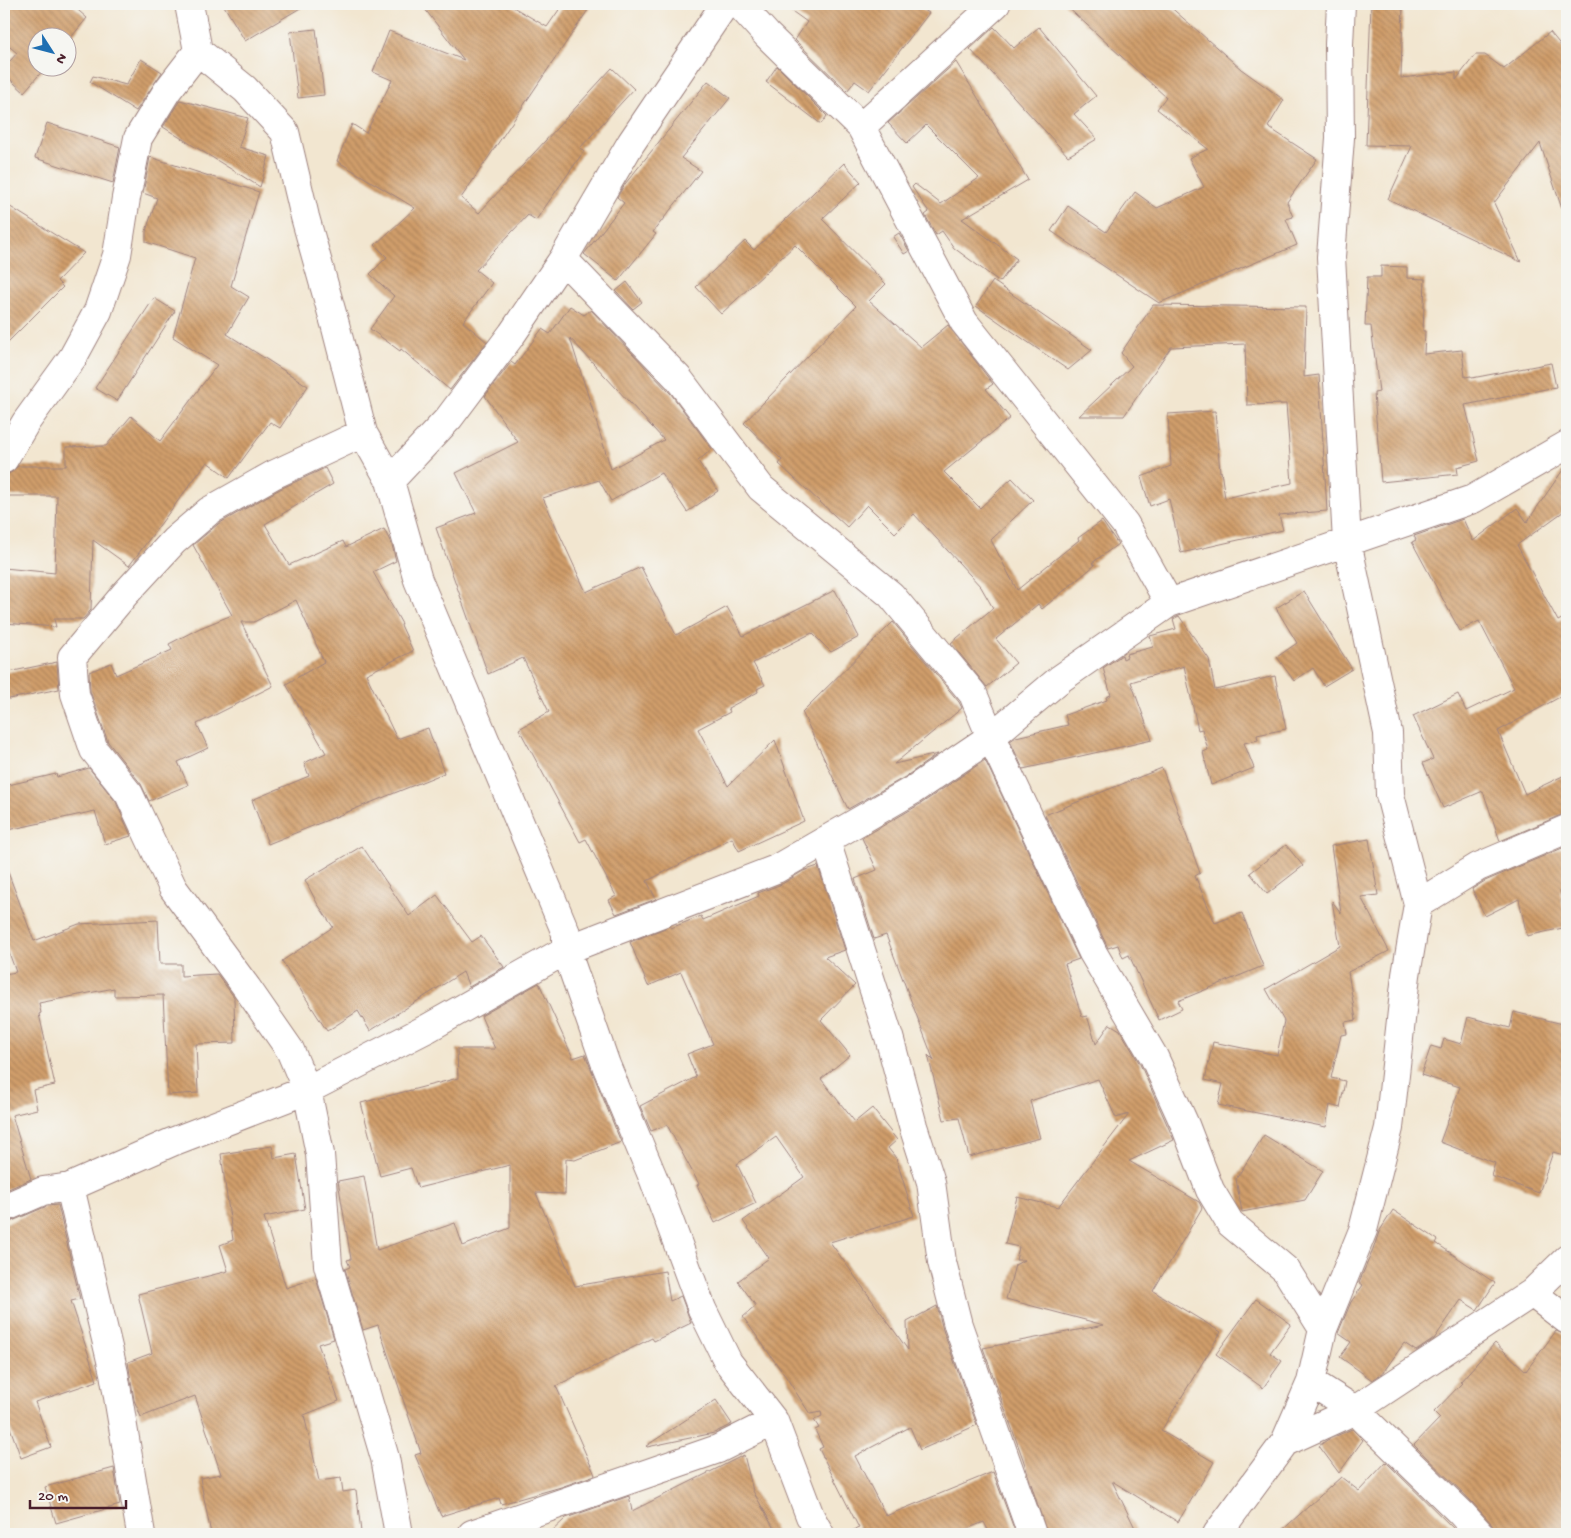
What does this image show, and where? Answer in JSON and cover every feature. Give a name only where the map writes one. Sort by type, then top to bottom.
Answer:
[{"type":"street","points":[[189,4],[198,51],[245,89],[285,132],[305,217],[363,433],[390,481],[418,580],[566,933],[566,950],[606,1065],[654,1180],[702,1309],[728,1362],[774,1421],[810,1516],[820,1534]]},
{"type":"street","points":[[390,481],[449,418],[512,334],[563,259],[631,142],[725,4]]},
{"type":"street","points":[[739,4],[767,35],[861,127],[964,322],[1125,524],[1168,603]]},
{"type":"street","points":[[861,127],[996,4]]},
{"type":"street","points":[[1217,1534],[1285,1442],[1311,1382],[1323,1329],[1363,1230],[1389,1128],[1406,975],[1418,904],[1390,795],[1388,733],[1347,542],[1331,257],[1340,138],[1339,44],[1341,4]]},
{"type":"street","points":[[4,459],[26,422],[73,357],[98,311],[117,255],[138,138],[167,91],[198,51]]},
{"type":"street","points":[[563,259],[678,378],[761,488],[892,595],[973,694],[991,738],[1093,953],[1154,1058],[1185,1125],[1210,1190],[1230,1223],[1286,1270],[1323,1329]]},
{"type":"street","points":[[363,433],[273,475],[209,511],[168,548],[125,594],[72,657],[74,694],[94,750],[129,794],[173,888],[290,1050],[308,1090],[320,1154],[328,1265],[386,1458],[399,1534]]},
{"type":"street","points":[[4,1208],[43,1191],[70,1187],[172,1142],[308,1090],[428,1028],[566,950],[776,869],[913,790],[991,738],[1060,679],[1168,603],[1473,499],[1567,445]]},
{"type":"street","points":[[1418,904],[1478,867],[1567,829]]},
{"type":"street","points":[[826,841],[889,1037],[930,1182],[942,1262],[958,1325],[1032,1534]]},
{"type":"street","points":[[70,1187],[114,1373],[141,1534]]},
{"type":"street","points":[[1285,1442],[1355,1410],[1532,1293],[1567,1260]]},
{"type":"street","points":[[1532,1293],[1567,1320]]},
{"type":"street","points":[[1311,1382],[1355,1410],[1461,1513],[1480,1534]]},
{"type":"street","points":[[472,1534],[718,1449],[774,1421]]},
{"type":"building","points":[[4,4],[71,4],[87,18],[78,29],[28,28],[28,78],[36,78],[24,92],[4,74],[4,68],[17,53],[4,42]]},
{"type":"building","points":[[223,4],[307,4],[245,41]]},
{"type":"building","points":[[421,4],[508,4],[547,27],[563,4],[592,4],[461,198],[479,213],[612,68],[634,89],[580,148],[584,151],[536,220],[528,215],[476,270],[492,283],[463,322],[487,342],[450,390],[401,349],[400,351],[370,329],[394,296],[370,274],[387,257],[375,245],[415,208],[337,161],[352,124],[366,133],[392,80],[373,72],[389,31],[464,60]]},
{"type":"building","points":[[782,4],[915,4],[929,13],[869,91],[855,81],[847,91],[795,40],[807,22]]},
{"type":"building","points":[[1064,4],[1167,4],[1241,69],[1284,100],[1268,127],[1317,159],[1287,202],[1293,217],[1286,219],[1297,245],[1159,303],[1051,231],[1068,206],[1106,232],[1135,192],[1157,208],[1204,187],[1189,158],[1208,149],[1157,109],[1166,97]]},
{"type":"building","points":[[1371,4],[1403,4],[1401,78],[1456,72],[1456,80],[1475,55],[1485,55],[1504,69],[1550,32],[1567,53],[1567,209],[1562,209],[1540,143],[1494,203],[1521,262],[1388,199],[1412,146],[1366,145]]},
{"type":"building","points":[[994,27],[1014,48],[1039,27],[1096,96],[1074,114],[1097,139],[1068,156],[970,49]]},
{"type":"building","points":[[316,29],[324,95],[298,98],[290,32]]},
{"type":"building","points":[[141,59],[162,72],[136,111],[90,82],[93,76],[126,85]]},
{"type":"building","points":[[956,62],[1028,180],[962,219],[1017,259],[1000,282],[954,248],[942,231],[936,235],[925,215],[929,212],[912,187],[915,184],[941,204],[979,178],[926,125],[907,143],[888,123]]},
{"type":"building","points":[[777,66],[827,116],[821,124],[766,82]]},
{"type":"building","points":[[708,81],[730,98],[681,158],[701,171],[653,232],[656,234],[618,281],[584,254],[624,203],[617,197],[625,184]]},
{"type":"building","points":[[180,100],[248,118],[239,147],[269,156],[260,187],[163,127]]},
{"type":"building","points":[[47,123],[120,147],[113,183],[35,158]]},
{"type":"building","points":[[150,157],[259,192],[231,286],[249,297],[227,334],[308,386],[280,428],[270,422],[229,478],[207,462],[129,566],[93,540],[91,610],[83,619],[54,619],[56,627],[4,623],[4,568],[55,573],[57,496],[4,496],[4,481],[8,474],[18,466],[66,466],[66,447],[106,446],[131,416],[160,441],[217,365],[173,337],[195,258],[146,242],[146,231],[157,198],[143,193]]},
{"type":"building","points":[[844,163],[861,182],[822,219],[886,284],[869,301],[921,347],[948,325],[993,384],[986,389],[1010,418],[944,472],[980,508],[1012,478],[1033,500],[991,540],[1017,590],[1079,540],[1078,538],[1102,521],[1118,544],[1092,563],[1095,565],[1042,609],[1038,604],[996,639],[1016,663],[987,687],[951,643],[993,608],[981,587],[914,514],[895,533],[867,505],[847,527],[779,464],[782,460],[744,423],[856,306],[795,245],[721,314],[696,287],[745,241],[754,250]]},
{"type":"building","points":[[4,203],[84,253],[57,281],[63,287],[4,346]]},
{"type":"building","points":[[899,233],[909,251],[904,254],[893,237]]},
{"type":"building","points":[[1381,266],[1407,267],[1407,278],[1425,279],[1424,354],[1462,350],[1465,377],[1471,376],[1472,378],[1551,363],[1556,387],[1465,405],[1479,461],[1457,467],[1458,474],[1381,482],[1374,393],[1379,392],[1371,326],[1365,326],[1367,277],[1381,277]]},
{"type":"building","points":[[993,281],[1092,350],[1068,370],[976,306]]},
{"type":"building","points":[[627,282],[642,302],[633,309],[616,291]]},
{"type":"building","points":[[154,298],[175,311],[117,401],[95,388]]},
{"type":"building","points":[[1153,305],[1306,307],[1304,377],[1319,375],[1327,511],[1279,515],[1283,530],[1181,553],[1169,499],[1150,506],[1141,477],[1171,466],[1168,414],[1215,411],[1220,472],[1225,498],[1292,483],[1286,404],[1247,405],[1245,344],[1171,347],[1124,416],[1079,416],[1132,366],[1121,353]]},
{"type":"building","points":[[570,306],[584,315],[591,310],[671,394],[712,449],[698,461],[718,491],[687,512],[661,473],[611,501],[599,480],[543,498],[586,592],[641,567],[676,635],[727,607],[743,636],[835,590],[859,637],[831,652],[812,633],[753,663],[765,685],[757,689],[758,692],[728,708],[730,712],[698,729],[728,786],[775,740],[804,821],[739,851],[732,838],[647,881],[656,899],[616,914],[609,900],[616,896],[586,839],[580,842],[519,729],[549,712],[523,658],[488,674],[436,528],[476,513],[456,473],[518,442],[485,396],[511,362],[515,365],[542,329],[550,334]],"holes":[[[570,338],[664,440],[611,469]]]},
{"type":"building","points":[[1567,464],[1567,509],[1517,545],[1558,621],[1567,616],[1567,693],[1498,731],[1525,794],[1567,774],[1567,814],[1500,841],[1483,791],[1443,808],[1423,763],[1433,759],[1413,716],[1458,694],[1466,711],[1514,688],[1479,621],[1460,631],[1412,542],[1416,540],[1414,536],[1463,519],[1473,541],[1517,508],[1527,522]]},
{"type":"building","points":[[325,468],[333,484],[265,524],[289,565],[343,541],[346,547],[384,529],[392,545],[396,561],[373,572],[402,624],[413,651],[366,674],[397,739],[428,728],[444,773],[268,844],[252,800],[309,776],[304,763],[326,753],[286,684],[324,662],[296,600],[254,622],[241,622],[273,686],[197,724],[208,748],[178,762],[188,785],[149,801],[141,784],[108,742],[90,691],[89,672],[111,663],[116,675],[172,650],[169,644],[200,628],[232,615],[193,545],[218,524],[280,489]]},
{"type":"building","points":[[1304,591],[1352,669],[1324,686],[1313,668],[1294,681],[1277,657],[1297,643],[1276,608]]},
{"type":"building","points":[[1179,616],[1209,659],[1215,690],[1275,676],[1286,729],[1257,735],[1258,740],[1244,743],[1254,768],[1211,785],[1203,752],[1208,750],[1202,729],[1198,730],[1184,666],[1131,682],[1152,740],[1023,769],[1010,741],[1016,737],[1068,725],[1065,715],[1107,700],[1106,697],[1111,695],[1103,668],[1122,655],[1123,659],[1127,657],[1126,654],[1153,647],[1150,636],[1176,629],[1173,619]]},
{"type":"building","points":[[893,622],[962,708],[894,764],[938,754],[905,777],[848,809],[802,712]]},
{"type":"building","points":[[57,662],[59,689],[4,700],[4,673]]},
{"type":"building","points":[[985,760],[1079,959],[1065,964],[1082,1017],[1087,1016],[1096,1044],[1110,1024],[1120,1030],[1140,1064],[1174,1140],[1129,1161],[1199,1202],[1202,1208],[1153,1291],[1221,1332],[1161,1431],[1214,1462],[1178,1522],[1112,1481],[1138,1534],[1047,1534],[1023,1459],[983,1348],[1104,1325],[1006,1299],[1015,1265],[1024,1260],[1016,1260],[1019,1247],[1005,1244],[1017,1197],[1058,1207],[1129,1114],[1116,1118],[1098,1079],[1030,1101],[1040,1138],[969,1157],[959,1118],[944,1120],[928,1055],[934,1061],[886,935],[874,939],[855,879],[877,870],[862,838],[922,803]]},
{"type":"building","points":[[89,768],[116,802],[131,836],[105,844],[95,811],[4,831],[4,786],[56,774],[57,777]]},
{"type":"building","points":[[1162,768],[1200,873],[1195,876],[1215,923],[1242,913],[1263,966],[1178,1001],[1182,1009],[1159,1020],[1129,955],[1123,958],[1118,945],[1108,948],[1045,815]]},
{"type":"building","points":[[1369,839],[1378,895],[1361,897],[1389,951],[1348,972],[1356,1020],[1345,1022],[1347,1034],[1341,1035],[1331,1078],[1345,1081],[1340,1108],[1330,1105],[1326,1127],[1218,1105],[1223,1084],[1205,1080],[1213,1042],[1277,1055],[1284,1021],[1266,989],[1340,946],[1332,901],[1341,913],[1331,846]]},
{"type":"building","points":[[1286,845],[1303,866],[1267,894],[1250,873]]},
{"type":"building","points":[[362,846],[409,916],[437,895],[472,942],[481,936],[504,967],[469,987],[463,972],[370,1031],[358,1011],[327,1031],[282,961],[333,927],[305,880]]},
{"type":"building","points":[[1567,846],[1567,888],[1560,891],[1567,927],[1527,936],[1519,899],[1485,916],[1472,889],[1485,881]]},
{"type":"building","points":[[818,866],[845,950],[825,957],[855,985],[821,1020],[850,1055],[821,1079],[855,1122],[872,1108],[897,1140],[888,1148],[896,1158],[914,1216],[830,1242],[908,1350],[907,1322],[937,1306],[943,1330],[977,1425],[920,1450],[910,1427],[855,1456],[886,1516],[993,1472],[1016,1534],[990,1534],[984,1522],[954,1534],[844,1534],[859,1528],[819,1449],[823,1447],[815,1430],[819,1428],[814,1420],[822,1416],[821,1412],[810,1414],[743,1317],[756,1306],[738,1281],[769,1258],[743,1221],[804,1177],[776,1137],[737,1164],[756,1203],[715,1223],[697,1185],[699,1184],[667,1125],[651,1131],[640,1106],[696,1077],[687,1054],[713,1044],[681,972],[648,986],[630,942],[701,916],[703,920],[759,896],[758,893],[782,884],[803,871]]},
{"type":"building","points":[[6,867],[34,941],[79,924],[158,920],[160,964],[181,964],[181,976],[217,974],[234,997],[235,1043],[196,1044],[198,1093],[168,1095],[163,995],[114,996],[114,988],[39,1003],[41,1013],[39,1014],[55,1085],[33,1090],[37,1109],[12,1115],[31,1179],[4,1191],[4,974],[16,972],[4,939],[4,868]]},
{"type":"building","points":[[539,983],[573,1058],[585,1054],[621,1142],[575,1160],[566,1159],[565,1194],[536,1193],[575,1286],[665,1271],[670,1301],[681,1296],[691,1323],[654,1341],[652,1338],[556,1386],[595,1475],[501,1504],[499,1498],[441,1516],[415,1455],[421,1453],[378,1325],[363,1330],[345,1269],[350,1267],[347,1260],[351,1259],[338,1181],[364,1176],[377,1250],[455,1223],[463,1246],[510,1228],[510,1165],[418,1188],[411,1168],[380,1176],[361,1103],[458,1078],[457,1049],[495,1049],[481,1016]]},
{"type":"building","points":[[1514,1012],[1567,1025],[1567,1156],[1553,1152],[1539,1193],[1491,1176],[1495,1163],[1440,1142],[1460,1087],[1421,1075],[1431,1046],[1441,1049],[1444,1039],[1461,1044],[1468,1017],[1510,1028]]},
{"type":"building","points":[[1264,1135],[1323,1171],[1305,1200],[1242,1212],[1236,1179]]},
{"type":"building","points":[[272,1146],[274,1158],[296,1154],[305,1209],[264,1217],[286,1288],[316,1278],[334,1339],[318,1344],[339,1401],[304,1415],[319,1481],[341,1478],[343,1492],[356,1490],[361,1532],[344,1534],[211,1534],[200,1478],[221,1474],[195,1396],[141,1417],[134,1400],[128,1362],[152,1353],[138,1294],[228,1271],[220,1245],[233,1240],[221,1154]]},
{"type":"building","points":[[58,1205],[80,1299],[71,1301],[97,1381],[35,1402],[51,1447],[21,1458],[4,1411],[4,1223],[47,1206]]},
{"type":"building","points":[[1393,1210],[1438,1240],[1436,1243],[1495,1283],[1477,1310],[1461,1300],[1434,1339],[1416,1351],[1404,1343],[1382,1374],[1372,1380],[1340,1357],[1351,1342],[1338,1333],[1351,1302],[1363,1285],[1359,1282],[1379,1232]]},
{"type":"building","points":[[1256,1299],[1291,1324],[1270,1353],[1282,1361],[1263,1388],[1216,1354]]},
{"type":"building","points":[[1556,1331],[1567,1335],[1567,1526],[1558,1534],[1495,1534],[1492,1524],[1473,1503],[1414,1445],[1440,1418],[1434,1412],[1462,1383],[1460,1382],[1495,1343],[1526,1371]]},
{"type":"building","points":[[716,1400],[732,1424],[714,1433],[646,1446]]},
{"type":"building","points":[[1352,1429],[1363,1440],[1339,1473],[1319,1446],[1327,1440]]},
{"type":"building","points":[[744,1455],[753,1491],[777,1534],[549,1534],[566,1518],[629,1496],[632,1511]]},
{"type":"building","points":[[1386,1462],[1459,1534],[1278,1534],[1341,1477],[1359,1491]]},
{"type":"building","points":[[114,1468],[120,1505],[56,1523],[45,1487]]}]
